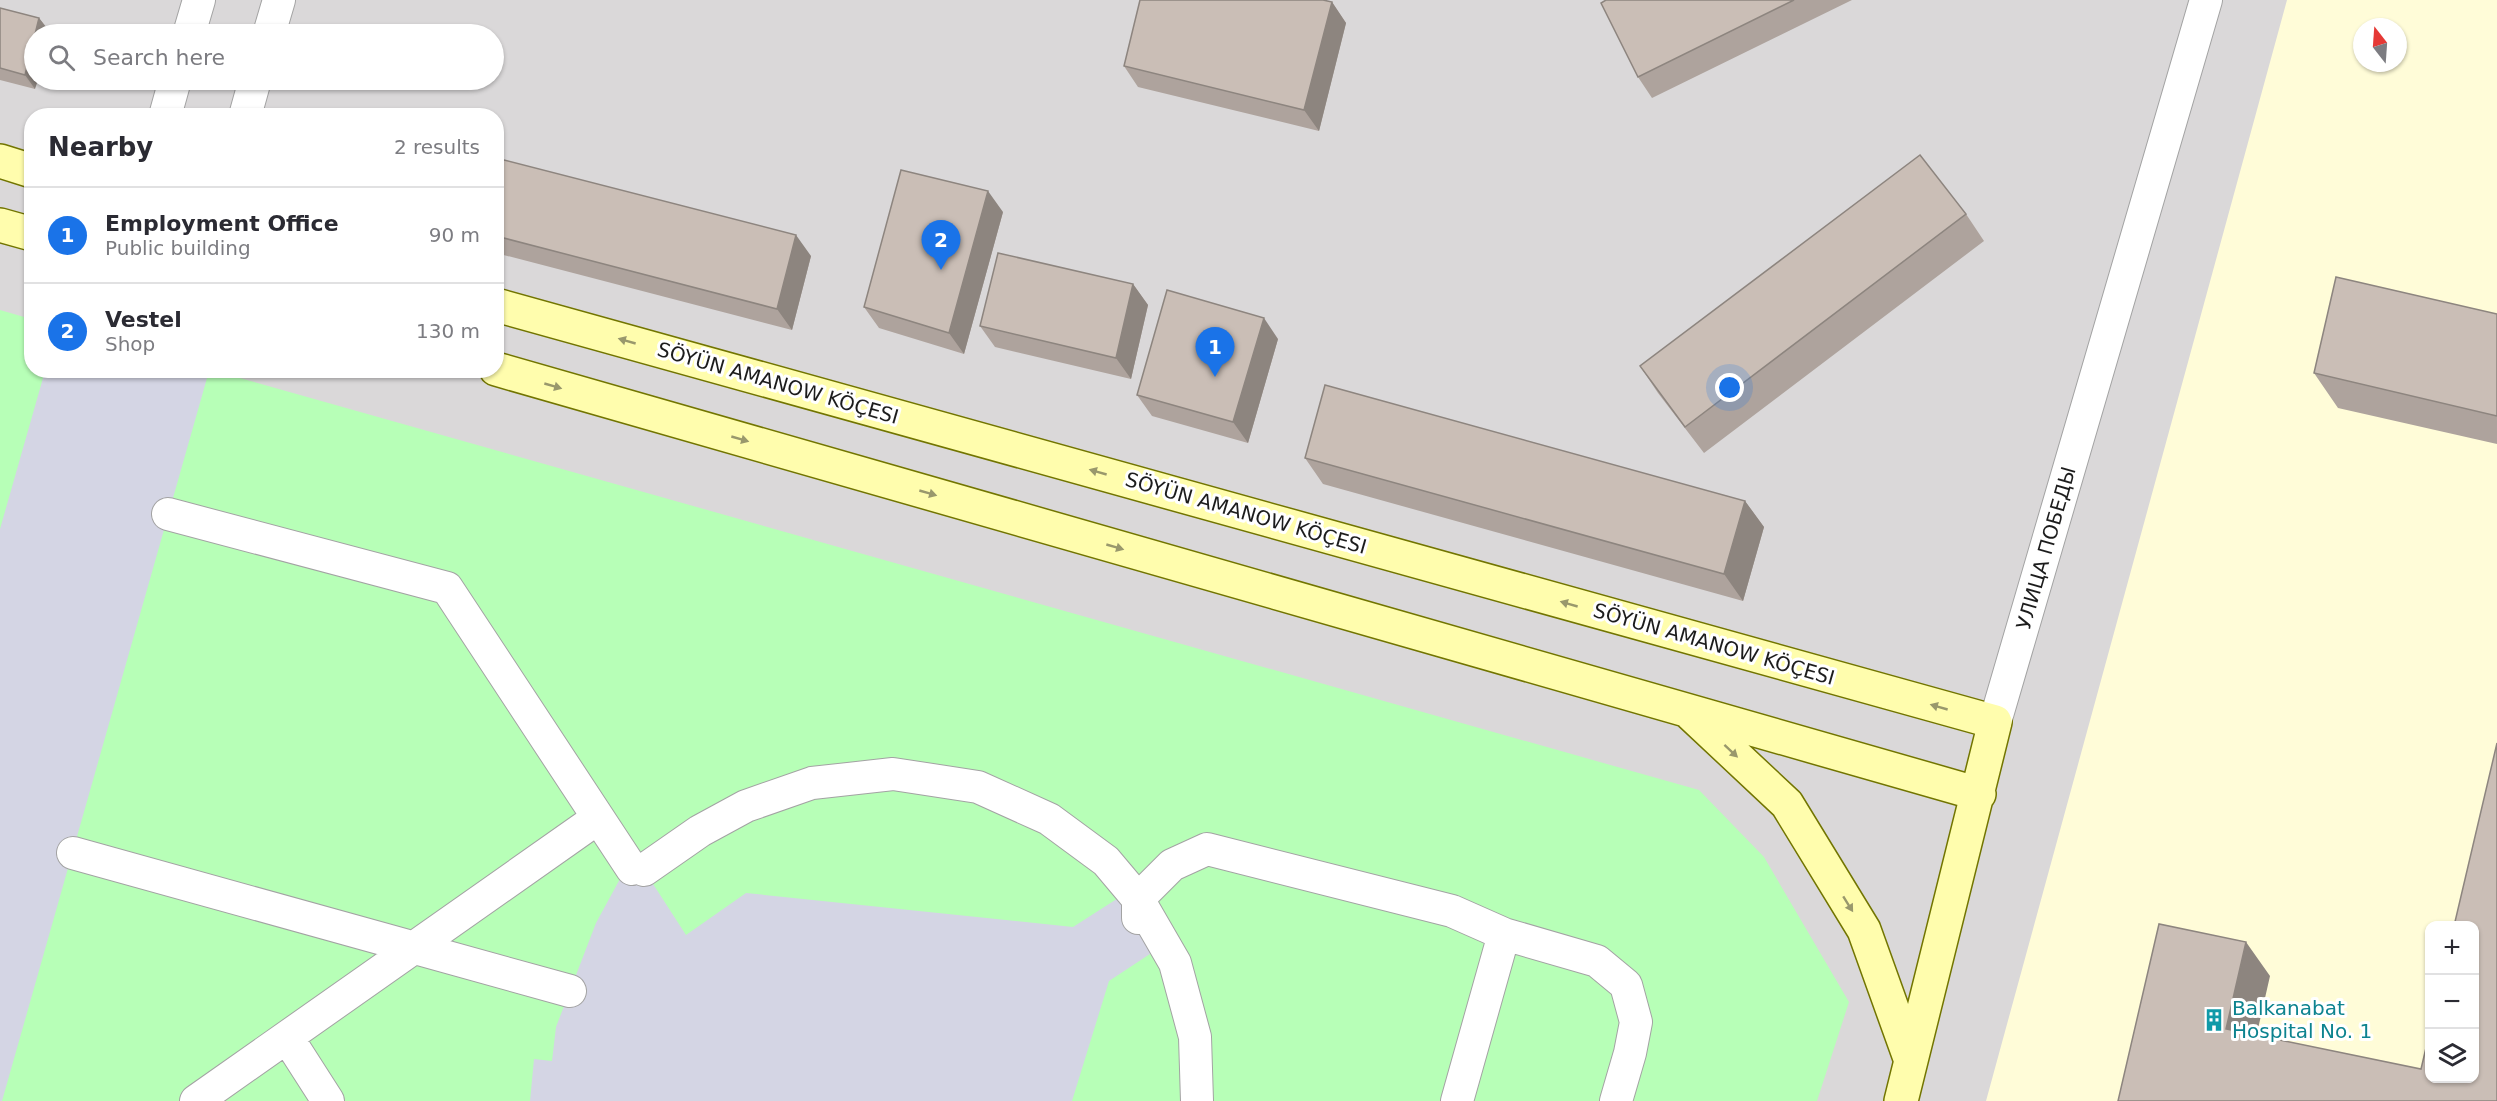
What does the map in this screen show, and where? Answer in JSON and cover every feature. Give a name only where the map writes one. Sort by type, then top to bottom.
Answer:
[{"type":"street","points":[[192,24],[199,0]]},
{"type":"street","points":[[272,24],[279,0]]},
{"type":"street","name":"УЛИЦА ПОБЕДЫ","points":[[1901,1101],[1979,794],[1995,722],[2206,0]]},
{"type":"street","points":[[167,108],[172,90]]},
{"type":"street","points":[[247,108],[252,90]]},
{"type":"street","points":[[0,161],[24,168]]},
{"type":"street","points":[[0,225],[24,232]]},
{"type":"street","name":"SÖYÜN AMANOW KÖÇESI","points":[[504,307],[1995,722]]},
{"type":"street","points":[[504,371],[1979,794]]},
{"type":"street","points":[[168,514],[447,588],[598,818],[638,869],[746,806],[812,783],[893,774],[978,787],[1049,819],[1106,861],[1175,963],[1195,1037],[1197,1101]]},
{"type":"street","points":[[1688,711],[1787,804],[1864,930],[1911,1061]]},
{"type":"street","points":[[196,1101],[598,818]]},
{"type":"street","points":[[1138,910],[1172,865],[1207,849],[1452,910],[1504,934],[1597,961],[1626,985],[1636,1022],[1616,1101]]},
{"type":"street","points":[[73,853],[570,991]]},
{"type":"street","points":[[1457,1101],[1504,934]]},
{"type":"street","points":[[287,1038],[328,1101]]},
{"type":"shaded area","points":[[0,0],[2497,0],[2497,1101],[0,1101]]},
{"type":"shaded area","points":[[2287,0],[2497,0],[2497,1101],[1986,1101]]},
{"type":"shaded area","points":[[43,378],[207,378],[2,1101],[0,1101],[0,529]]},
{"type":"shaded area","points":[[644,870],[686,935],[746,893],[1073,927],[1123,895],[1156,950],[1109,981],[1072,1101],[530,1101],[534,1059],[552,1061],[556,1027],[596,923],[621,877]]},
{"type":"green space","points":[[0,310],[24,317],[24,378],[240,378],[1699,790],[1764,857],[1849,1002],[1817,1101],[0,1101]]},
{"type":"building","points":[[1140,0],[1323,0],[1332,2],[1304,110],[1124,66]]},
{"type":"building","points":[[1606,0],[1794,0],[1638,77],[1601,3]]},
{"type":"building","points":[[0,8],[39,18],[38,24],[24,24],[24,75],[0,68]]},
{"type":"building","points":[[1920,155],[1966,214],[1685,427],[1640,366]]},
{"type":"building","points":[[504,160],[796,235],[777,309],[504,238]]},
{"type":"building","points":[[901,170],[988,191],[949,333],[864,307]]},
{"type":"building","points":[[998,253],[1133,284],[1116,358],[980,326]]},
{"type":"building","points":[[2336,277],[2497,314],[2497,416],[2314,373]]},
{"type":"building","points":[[1167,290],[1264,318],[1233,422],[1137,395]]},
{"type":"building","points":[[1325,385],[1745,501],[1724,574],[1305,458]]},
{"type":"building","points":[[2497,743],[2497,1101],[2118,1101],[2159,924],[2246,942],[2226,1029],[2421,1069],[2425,1052],[2425,1083],[2479,1083],[2479,921],[2455,921]]},
{"type":"place","name":"Vestel","points":[[941,270]]},
{"type":"place","name":"Employment Office","points":[[1215,377]]},
{"type":"place","name":"Balkanabat Hospital No. 1","points":[[2214,1020]]}]
